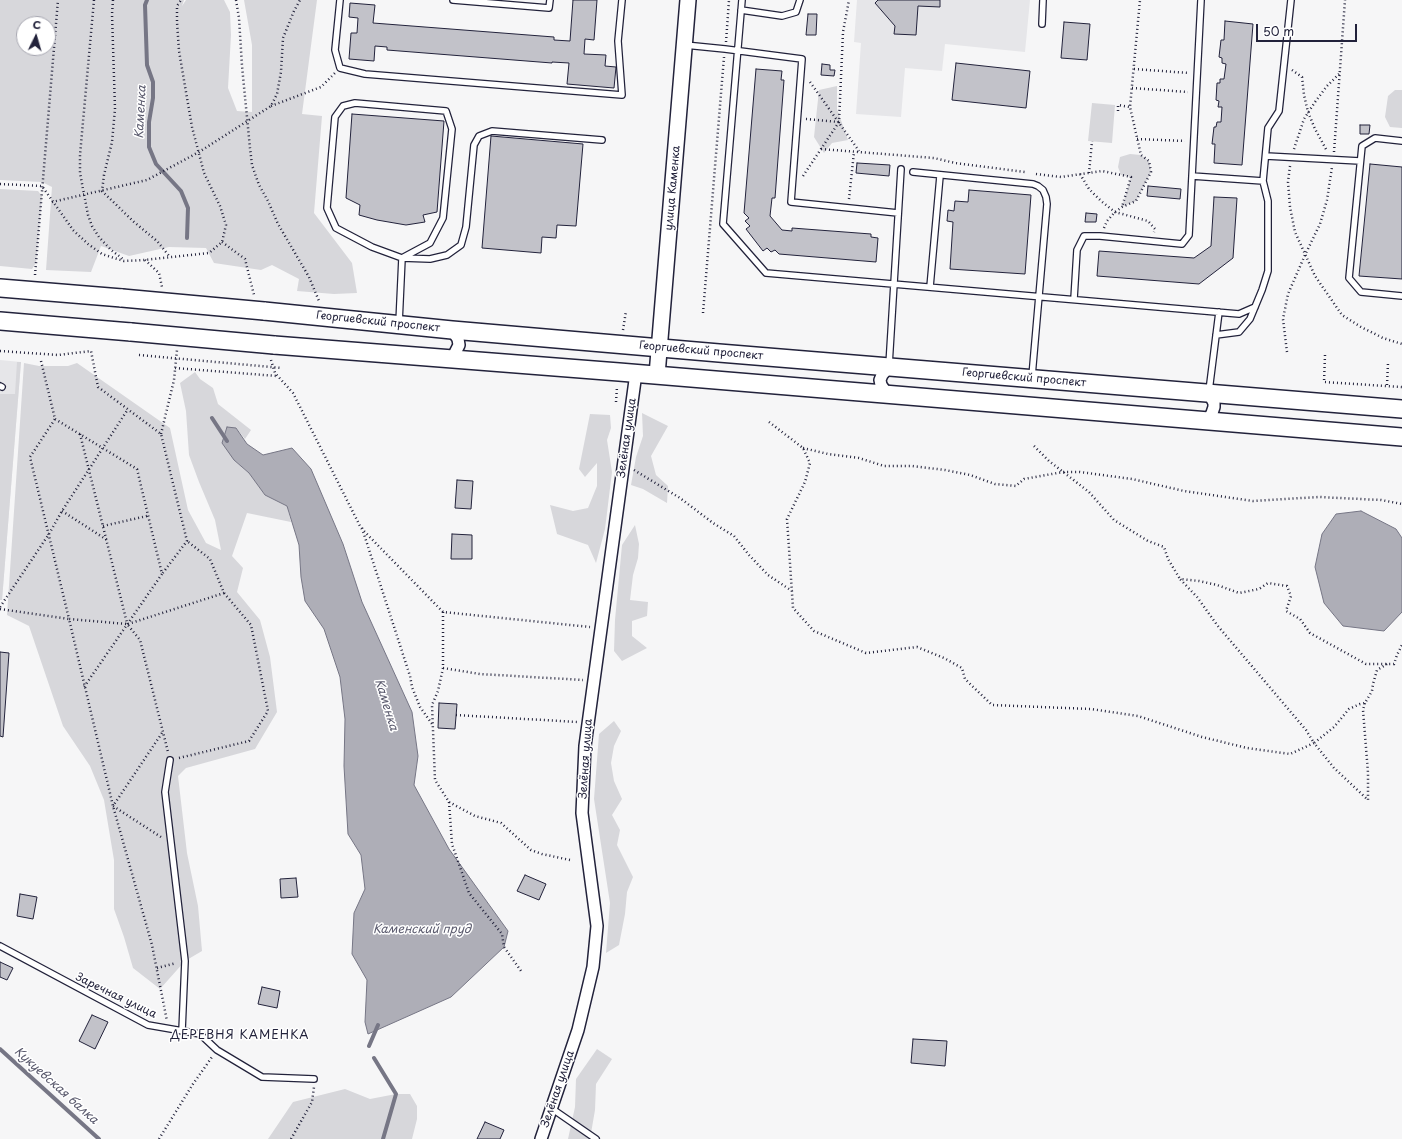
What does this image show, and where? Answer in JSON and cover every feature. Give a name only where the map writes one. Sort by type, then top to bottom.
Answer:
[{"type":"main road","name":"улица Каменка","points":[[657,375],[688,0]]},
{"type":"main road","name":"Георгиевский проспект","points":[[0,288],[264,311],[452,330],[1402,409]]},
{"type":"main road","points":[[0,321],[132,332],[272,351],[448,358],[1402,437]]},
{"type":"street","points":[[448,358],[454,355],[459,345],[458,339],[452,330]]},
{"type":"street","points":[[887,394],[881,385],[880,380],[882,375],[889,367]]},
{"type":"street","name":"Зелёная улица","points":[[541,1139],[578,1030],[593,967],[597,926],[582,813],[585,746],[636,373]]},
{"type":"street","points":[[1205,420],[1210,417],[1214,407],[1214,403],[1209,393]]},
{"type":"lane","points":[[340,0],[335,50],[340,68],[365,74],[622,95],[618,41],[622,0]]},
{"type":"lane","points":[[453,0],[549,8],[550,0]]},
{"type":"lane","points":[[742,0],[724,224],[766,273],[1239,314],[1255,307]]},
{"type":"lane","points":[[742,10],[782,16],[796,12],[800,0]]},
{"type":"lane","points":[[1042,24],[1044,0]]},
{"type":"lane","points":[[1074,299],[1077,250],[1084,236],[1100,236],[1182,244],[1189,235],[1201,0]]},
{"type":"lane","points":[[1216,336],[1239,332],[1250,319],[1268,271],[1268,202],[1263,181],[1268,128],[1279,111],[1291,0]]},
{"type":"lane","points":[[685,45],[802,59],[791,202],[898,213]]},
{"type":"lane","points":[[402,258],[430,243],[442,218],[452,129],[446,111],[355,104],[343,106],[335,117],[327,208],[336,228],[372,247],[402,258],[430,259],[448,255],[461,245],[466,227],[474,145],[479,136],[492,131],[602,140]]},
{"type":"lane","points":[[1402,140],[1375,138],[1362,146],[1350,278],[1361,292],[1402,296]]},
{"type":"lane","points":[[1266,156],[1333,159],[1360,162]]},
{"type":"lane","points":[[889,367],[901,169]]},
{"type":"lane","points":[[913,172],[940,176],[1032,184],[1043,190],[1047,204],[1032,379]]},
{"type":"lane","points":[[930,287],[940,176]]},
{"type":"lane","points":[[1192,176],[1263,181]]},
{"type":"lane","points":[[399,324],[402,258]]},
{"type":"lane","points":[[1209,393],[1219,312]]},
{"type":"lane","points":[[170,760],[165,792],[185,961],[182,1031]]},
{"type":"lane","name":"Заречная улица","points":[[0,946],[148,1025],[200,1034],[217,1050],[262,1077],[314,1079]]},
{"type":"lane","points":[[552,1108],[596,1139]]},
{"type":"path","points":[[35,275],[58,0]]},
{"type":"path","points":[[94,0],[80,155],[80,173],[88,215],[92,226],[103,242],[124,261]]},
{"type":"path","points":[[102,191],[104,175],[112,142],[116,109],[112,14],[113,0]]},
{"type":"path","points":[[42,186],[73,230],[88,244],[102,254],[124,261],[171,258],[209,253],[222,242],[226,226],[220,206],[204,173],[192,127],[179,51],[177,6],[181,0]]},
{"type":"path","points":[[236,0],[239,18],[242,66],[252,165],[259,185],[278,224],[309,276],[319,301]]},
{"type":"path","points":[[270,106],[277,94],[281,72],[283,38],[300,0]]},
{"type":"path","points":[[703,313],[730,0]]},
{"type":"path","points":[[792,193],[839,122],[842,32],[849,0]]},
{"type":"path","points":[[1100,236],[1107,221],[1115,212],[1136,201],[1151,172],[1149,161],[1141,155],[1130,107],[1140,0]]},
{"type":"path","points":[[1286,352],[1283,319],[1288,294],[1320,224],[1327,200],[1333,159],[1345,0]]},
{"type":"path","points":[[1284,63],[1302,77],[1308,112],[1322,144],[1333,159]]},
{"type":"path","points":[[52,202],[147,180],[199,152],[270,106],[321,87],[340,68]]},
{"type":"path","points":[[1134,69],[1197,74]]},
{"type":"path","points":[[802,71],[859,152]]},
{"type":"path","points":[[1339,74],[1327,86],[1308,112],[1291,157],[1288,182],[1290,207],[1295,232],[1314,276],[1342,315],[1361,328],[1383,338],[1402,344]]},
{"type":"path","points":[[1132,88],[1196,92]]},
{"type":"path","points":[[1118,111],[1118,105],[1130,107]]},
{"type":"path","points":[[798,119],[839,122]]},
{"type":"path","points":[[1137,139],[1194,142]]},
{"type":"path","points":[[1089,173],[1092,141]]},
{"type":"path","points":[[821,149],[934,158],[955,163],[1060,177],[1102,171],[1131,177],[1122,207]]},
{"type":"path","points":[[847,208],[854,152]]},
{"type":"path","points":[[1080,174],[1089,189],[1115,212],[1148,221],[1155,229],[1154,241]]},
{"type":"path","points":[[0,184],[42,186]]},
{"type":"path","points":[[102,191],[134,222],[157,240],[171,258]]},
{"type":"path","points":[[222,242],[245,260],[255,297]]},
{"type":"path","points":[[0,351],[58,355],[91,351],[98,387],[161,434]]},
{"type":"path","points":[[272,351],[275,373],[293,393],[361,528],[410,676],[412,688],[420,707],[433,724]]},
{"type":"path","points":[[139,355],[282,368]]},
{"type":"path","points":[[1325,355],[1324,382],[1402,387]]},
{"type":"path","points":[[41,361],[55,419],[137,469],[162,574]]},
{"type":"path","points":[[1387,385],[1388,363]]},
{"type":"path","points":[[175,368],[278,376]]},
{"type":"path","points":[[80,434],[127,624],[140,640],[162,733],[170,760],[249,741],[268,711],[251,625],[224,593],[210,559],[187,540],[161,434],[174,380]]},
{"type":"path","points":[[128,409],[0,608],[69,619],[127,624],[224,593]]},
{"type":"path","points":[[55,419],[30,457],[113,806],[152,945],[167,1019],[165,1028]]},
{"type":"path","points":[[768,422],[803,448],[828,454],[859,458],[884,466],[912,466],[945,470],[970,475],[994,484],[1016,486],[1024,479],[1063,472],[1080,472],[1132,479],[1184,491],[1253,501],[1319,497],[1381,500],[1402,504]]},
{"type":"path","points":[[1034,446],[1049,461],[1089,492],[1114,520],[1148,541],[1164,547],[1168,559],[1180,579],[1197,597],[1217,625],[1306,730],[1314,743],[1334,768],[1368,800],[1368,773],[1363,710],[1372,691],[1372,684],[1377,670],[1387,664]]},
{"type":"path","points":[[803,448],[810,463],[805,482],[787,519],[794,608],[814,631],[866,653],[917,647],[944,658],[962,668],[965,679],[992,705],[1092,709],[1138,716],[1202,737],[1247,748],[1290,754],[1314,743],[1334,726],[1349,709],[1365,703]]},
{"type":"path","points":[[623,463],[680,498],[734,536],[768,575],[793,591]]},
{"type":"path","points":[[62,511],[107,540]]},
{"type":"path","points":[[103,526],[147,516]]},
{"type":"path","points":[[361,528],[443,612],[601,628]]},
{"type":"path","points":[[84,687],[187,540]]},
{"type":"path","points":[[1180,579],[1217,585],[1239,594],[1259,589],[1268,583],[1286,586],[1291,596],[1286,611],[1300,619],[1310,633],[1366,664],[1394,664],[1396,655],[1402,645]]},
{"type":"path","points":[[443,612],[443,668],[438,691],[432,705],[435,748],[435,780],[449,802],[452,844],[469,893],[502,934],[504,947],[521,971]]},
{"type":"path","points":[[443,668],[487,674],[584,680]]},
{"type":"path","points":[[456,715],[578,722]]},
{"type":"path","points":[[113,806],[162,733]]},
{"type":"path","points":[[449,802],[475,816],[501,823],[531,850],[570,860]]},
{"type":"path","points":[[113,806],[172,844]]},
{"type":"path","points":[[157,968],[185,961]]},
{"type":"path","points":[[159,1139],[193,1084],[217,1050]]},
{"type":"path","points":[[291,1139],[312,1102],[314,1079]]},
{"type":"shaded area","points":[[0,0],[184,0],[182,6],[186,0],[224,0],[230,12],[231,35],[228,88],[237,111],[252,112],[252,45],[244,0],[317,0],[302,114],[322,116],[314,213],[352,263],[357,293],[334,294],[297,291],[299,279],[272,265],[261,270],[214,263],[206,248],[169,247],[129,256],[101,246],[91,272],[46,270],[52,187],[42,182],[0,180]]},
{"type":"shaded area","points":[[857,0],[1030,0],[1025,52],[945,44],[942,71],[905,68],[901,117],[856,114],[861,43],[854,42]]},
{"type":"shaded area","points":[[837,86],[837,109],[848,140],[832,143],[824,153],[814,137],[819,90]]},
{"type":"shaded area","points":[[1395,90],[1402,90],[1402,128],[1390,127],[1385,117],[1388,96]]},
{"type":"shaded area","points":[[1092,103],[1115,105],[1112,143],[1088,141]]},
{"type":"shaded area","points":[[1130,154],[1141,155],[1149,161],[1151,172],[1136,201],[1122,207],[1131,177],[1121,175],[1118,167],[1120,157]]},
{"type":"shaded area","points":[[0,189],[38,191],[42,196],[36,263],[32,269],[0,266]]},
{"type":"shaded area","points":[[0,360],[21,362],[2,600],[0,600]]},
{"type":"shaded area","points":[[17,362],[21,362],[2,600],[0,600],[0,394],[15,394]]},
{"type":"shaded area","points":[[24,363],[39,366],[68,366],[77,363],[170,428],[188,510],[206,543],[221,550],[215,520],[189,455],[186,411],[180,383],[195,372],[200,379],[213,388],[218,404],[251,430],[245,439],[236,428],[234,460],[249,473],[265,495],[287,506],[291,522],[247,513],[232,556],[243,568],[237,592],[260,620],[270,657],[277,712],[255,749],[186,768],[178,776],[187,853],[198,906],[202,951],[185,961],[160,989],[133,968],[114,909],[114,860],[104,800],[90,766],[63,726],[29,626],[7,615]]},
{"type":"shaded area","points":[[642,413],[668,426],[651,456],[656,475],[668,486],[667,503],[643,489],[631,485],[636,457],[643,436]]},
{"type":"shaded area","points":[[590,414],[610,415],[611,428],[607,440],[612,472],[605,529],[596,563],[588,545],[557,534],[550,505],[573,511],[588,508],[597,486],[597,463],[585,477],[579,469]]},
{"type":"shaded area","points":[[635,525],[639,544],[638,558],[633,575],[630,600],[648,602],[647,616],[632,621],[632,636],[647,648],[622,661],[614,651],[615,620],[622,545]]},
{"type":"shaded area","points":[[614,721],[621,731],[614,746],[611,763],[614,781],[622,799],[612,815],[620,830],[617,845],[633,877],[627,892],[625,914],[619,945],[606,953],[610,903],[594,799],[599,734]]},
{"type":"shaded area","points":[[597,1049],[612,1059],[596,1084],[595,1110],[590,1139],[568,1139],[575,1107],[576,1079]]},
{"type":"shaded area","points":[[345,1089],[370,1099],[396,1094],[410,1094],[417,1106],[417,1119],[412,1139],[268,1139],[293,1102]]},
{"type":"water","name":"Каменский пруд","points":[[227,427],[236,428],[247,444],[263,455],[292,448],[311,469],[343,544],[362,602],[412,712],[418,756],[414,785],[449,849],[508,931],[504,947],[451,997],[368,1034],[365,1022],[367,980],[352,954],[354,913],[365,889],[361,855],[348,834],[344,766],[345,719],[340,677],[324,629],[305,601],[301,577],[299,545],[287,506],[265,495],[249,473],[234,460],[222,443]]},
{"type":"water","points":[[1361,511],[1396,529],[1402,538],[1402,612],[1384,631],[1343,626],[1324,603],[1315,567],[1322,534],[1336,514]]},
{"type":"building","points":[[573,0],[597,0],[594,40],[585,39],[584,54],[606,55],[605,66],[616,67],[614,88],[567,84],[569,63],[552,63],[387,50],[387,47],[375,46],[374,61],[349,59],[351,33],[357,33],[358,18],[349,17],[350,3],[375,5],[373,23],[554,37],[554,40],[570,41]]},
{"type":"building","points":[[878,0],[940,0],[940,7],[918,6],[916,35],[894,34],[895,26],[875,3]]},
{"type":"building","points":[[808,14],[817,14],[816,35],[806,35]]},
{"type":"building","points":[[1225,21],[1253,24],[1242,165],[1214,163],[1215,144],[1212,144],[1214,127],[1216,127],[1217,122],[1221,122],[1222,107],[1218,107],[1219,101],[1216,100],[1217,83],[1220,83],[1220,79],[1224,79],[1226,64],[1222,63],[1222,58],[1219,57],[1221,40],[1224,40]]},
{"type":"building","points":[[1064,22],[1090,24],[1087,60],[1061,58]]},
{"type":"building","points":[[956,63],[1030,71],[1026,108],[952,100]]},
{"type":"building","points":[[822,64],[830,65],[830,70],[835,70],[834,76],[821,75]]},
{"type":"building","points":[[756,69],[782,71],[781,80],[784,80],[775,198],[772,198],[770,216],[782,230],[792,231],[792,228],[871,234],[871,237],[878,238],[876,262],[779,254],[775,250],[771,252],[767,248],[763,251],[746,229],[750,226],[745,221],[749,218],[744,213]]},
{"type":"building","points":[[352,114],[444,121],[437,212],[423,215],[425,222],[406,225],[359,215],[360,205],[346,198]]},
{"type":"building","points":[[1360,125],[1370,125],[1369,134],[1360,134]]},
{"type":"building","points":[[491,136],[583,144],[576,226],[557,225],[556,238],[542,237],[541,253],[482,248]]},
{"type":"building","points":[[857,163],[890,165],[889,176],[856,173]]},
{"type":"building","points":[[1370,164],[1402,167],[1402,279],[1359,276]]},
{"type":"building","points":[[1148,186],[1181,189],[1180,199],[1147,196]]},
{"type":"building","points":[[969,190],[1031,195],[1025,274],[950,269],[953,222],[947,221],[948,210],[954,211],[955,201],[968,202]]},
{"type":"building","points":[[1214,197],[1237,198],[1233,258],[1199,284],[1097,276],[1099,251],[1194,258],[1211,246]]},
{"type":"building","points":[[1086,213],[1097,214],[1096,222],[1085,222]]},
{"type":"building","points":[[457,480],[473,481],[471,509],[455,508]]},
{"type":"building","points":[[452,534],[472,535],[472,559],[451,559]]},
{"type":"building","points":[[0,652],[9,653],[3,737],[0,736]]},
{"type":"building","points":[[439,703],[457,704],[455,729],[438,728]]},
{"type":"building","points":[[525,875],[546,884],[539,900],[517,891]]},
{"type":"building","points":[[296,878],[298,897],[281,898],[280,879]]},
{"type":"building","points":[[20,894],[37,897],[33,919],[17,916]]},
{"type":"building","points":[[0,962],[13,968],[7,980],[0,977]]},
{"type":"building","points":[[262,987],[280,991],[277,1008],[258,1004]]},
{"type":"building","points":[[92,1015],[108,1022],[95,1049],[79,1041]]},
{"type":"building","points":[[913,1039],[947,1041],[945,1066],[911,1063]]},
{"type":"building","points":[[485,1122],[504,1130],[500,1139],[477,1139]]},
{"type":"waterway","name":"Каменка","points":[[147,0],[145,5],[147,65],[153,82],[153,98],[149,122],[149,147],[156,164],[181,191],[188,208],[187,238]]},
{"type":"waterway","name":"Каменка","points":[[212,418],[227,441]]},
{"type":"waterway","name":"Каменка","points":[[369,1046],[378,1025]]},
{"type":"waterway","name":"Кукуевская балка","points":[[0,1049],[99,1139]]},
{"type":"waterway","name":"Каменка","points":[[374,1058],[396,1094],[383,1139]]},
{"type":"district","name":"ДЕРЕВНЯ КАМЕНКА","points":[[240,1036]]}]
